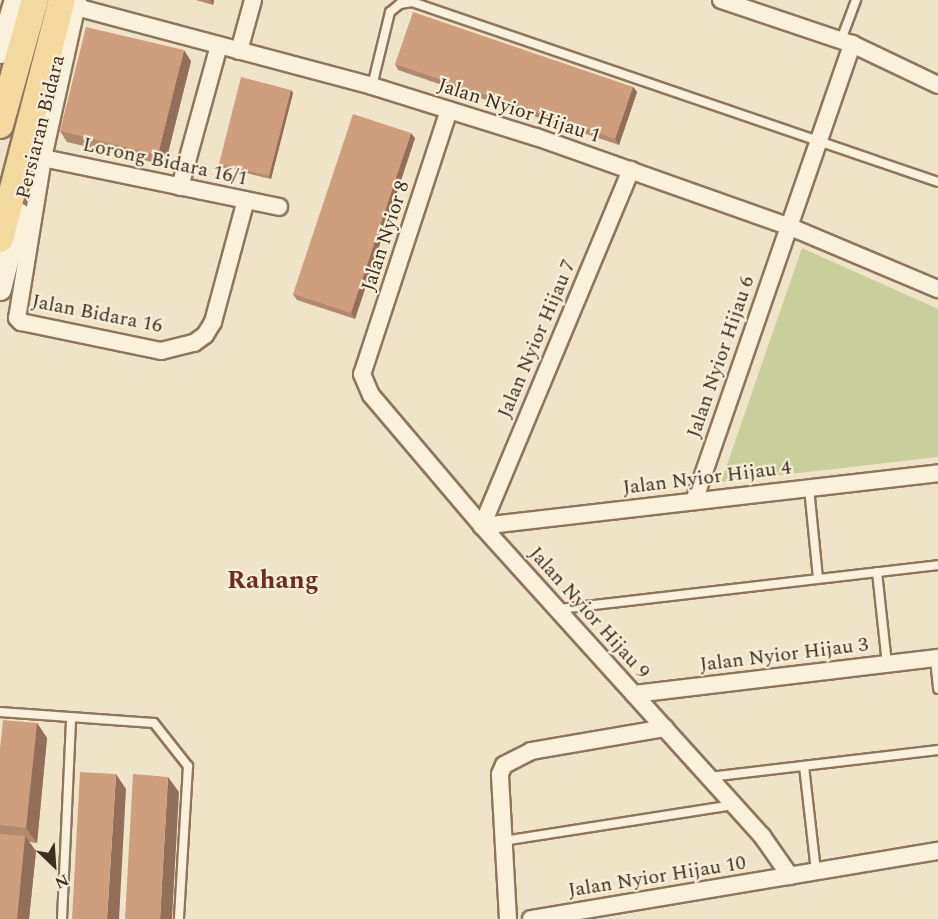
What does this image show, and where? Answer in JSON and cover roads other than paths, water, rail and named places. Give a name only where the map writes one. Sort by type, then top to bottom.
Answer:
[{"type":"main road","points":[[0,52],[16,0]]},
{"type":"main road","name":"Persiaran Bidara","points":[[0,126],[35,0]]},
{"type":"main road","name":"Persiaran Bidara","points":[[0,239],[72,2]]},
{"type":"main road","name":"Persiaran Bidara","points":[[0,289],[72,2]]},
{"type":"street","points":[[239,51],[253,0]]},
{"type":"street","points":[[721,0],[847,42],[938,85]]},
{"type":"street","points":[[43,158],[72,2]]},
{"type":"street","name":"Jalan Nyior Hijau 1","points":[[72,2],[239,51],[372,86],[631,170],[788,226],[938,289]]},
{"type":"street","name":"Jalan Nyior Hijau 6","points":[[694,501],[818,141],[847,42]]},
{"type":"street","points":[[180,187],[219,45]]},
{"type":"street","name":"Jalan Nyior 8","points":[[362,374],[449,110]]},
{"type":"street","name":"Lorong Bidara 16/1","points":[[43,158],[279,207]]},
{"type":"street","name":"Jalan Bidara 16","points":[[43,158],[17,318],[21,322],[161,351],[194,343],[205,335],[213,322],[246,200]]},
{"type":"street","name":"Jalan Nyior Hijau 7","points":[[482,526],[631,170]]},
{"type":"street","name":"Jalan Nyior Hijau 9","points":[[362,374],[371,395],[482,526],[734,805],[790,876]]},
{"type":"street","name":"Jalan Nyior Hijau 4","points":[[482,526],[938,473]]},
{"type":"street","name":"Jalan Nyior Hijau 3","points":[[634,694],[936,658]]},
{"type":"street","points":[[508,919],[500,774],[511,759],[531,751],[665,728]]},
{"type":"street","name":"Jalan Nyior Hijau 10","points":[[531,919],[938,851]]},
{"type":"lane","points":[[847,42],[856,0]]},
{"type":"lane","points":[[372,86],[390,12],[400,4],[412,2],[938,182]]},
{"type":"lane","points":[[808,488],[818,578]]},
{"type":"lane","points":[[559,609],[938,565]]},
{"type":"lane","points":[[876,572],[887,664]]},
{"type":"lane","points":[[936,658],[938,689]]},
{"type":"lane","points":[[0,712],[154,723],[188,766],[179,919]]},
{"type":"lane","points":[[62,919],[71,717]]},
{"type":"lane","points":[[708,777],[938,750]]},
{"type":"lane","points":[[804,766],[816,872]]},
{"type":"lane","points":[[503,841],[734,805]]},
{"type":"district","name":"Rahang","points":[[273,581]]}]
